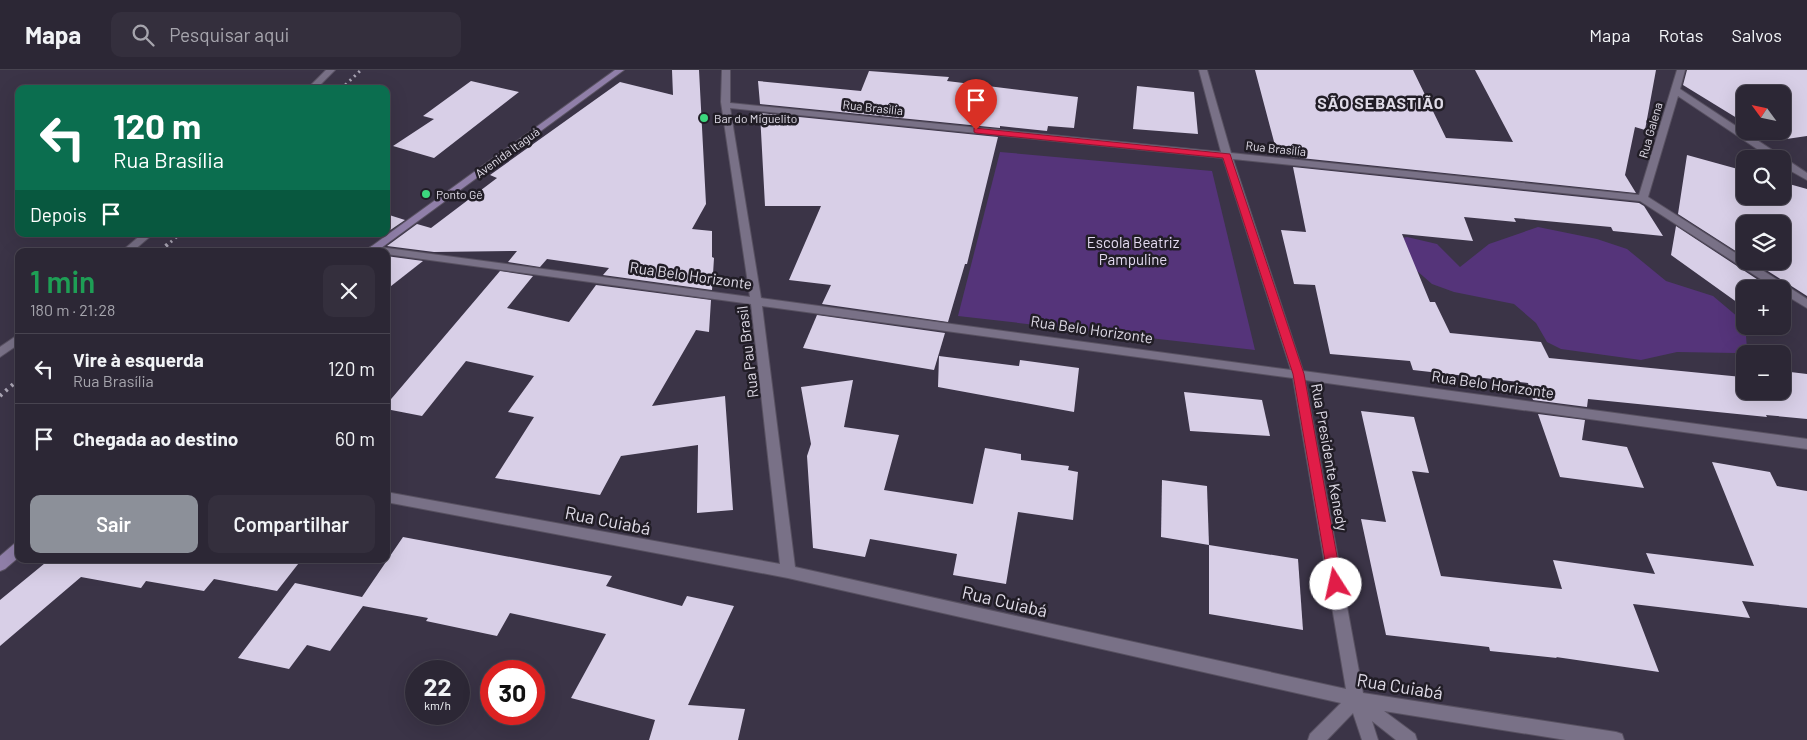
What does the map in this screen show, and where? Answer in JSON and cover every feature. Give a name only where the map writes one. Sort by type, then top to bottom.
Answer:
[{"type":"main road","name":"Avenida Itaguá","points":[[390,236],[620,70]]},
{"type":"main road","name":"Avenida Itaguá","points":[[374,248],[389,237]]},
{"type":"main road","points":[[0,565],[15,552]]},
{"type":"street","points":[[315,85],[331,70]]},
{"type":"street","name":"Rua Pau Brasil","points":[[726,70],[726,105],[756,300],[788,572]]},
{"type":"street","name":"Rua Presidente Kenedy","points":[[1203,70],[1227,156],[1298,374],[1356,699],[1370,740]]},
{"type":"street","name":"Rua Galena","points":[[1643,198],[1681,70]]},
{"type":"street","points":[[1675,90],[1765,150]]},
{"type":"street","name":"Rua Brasília","points":[[726,105],[1643,198]]},
{"type":"street","points":[[1791,167],[1807,178]]},
{"type":"street","points":[[1643,198],[1807,304]]},
{"type":"street","points":[[131,248],[144,237]]},
{"type":"street","name":"Rua Belo Horizonte","points":[[390,252],[756,300],[1807,444]]},
{"type":"street","points":[[0,354],[15,341]]},
{"type":"street","name":"Rua Cuiabá","points":[[390,499],[788,572],[1356,699],[1616,740]]},
{"type":"street","points":[[1316,740],[1356,699],[1409,740]]},
{"type":"green space","name":"Escola Beatriz Pampuline","points":[[1000,152],[1212,171],[1255,350],[958,316]]},
{"type":"green space","points":[[1538,227],[1597,239],[1627,249],[1666,281],[1713,296],[1736,315],[1736,335],[1746,335],[1747,345],[1736,345],[1736,353],[1677,352],[1641,360],[1561,349],[1547,342],[1536,323],[1514,304],[1454,292],[1432,284],[1384,242],[1407,237],[1437,244],[1460,267],[1489,244]]},
{"type":"building","points":[[672,70],[699,70],[706,204],[692,229],[712,231],[712,257],[714,258],[712,290],[603,275],[609,268],[547,259],[540,267],[508,262],[517,251],[434,252],[387,246],[417,224],[431,228],[497,178],[490,175],[620,82],[673,95]]},
{"type":"building","points":[[1255,70],[1413,70],[1446,138],[1513,142],[1475,70],[1656,70],[1645,130],[1635,127],[1625,175],[1636,193],[1291,157],[1290,154],[1277,153]]},
{"type":"building","points":[[1687,70],[1807,70],[1807,136],[1791,138],[1791,85],[1736,85],[1736,117],[1683,85]]},
{"type":"building","points":[[869,71],[949,77],[947,81],[1078,97],[1074,128],[1048,126],[1047,131],[1000,126],[1000,128],[760,104],[758,81],[861,91]]},
{"type":"building","points":[[471,81],[519,92],[434,158],[393,146],[434,119],[423,116]]},
{"type":"building","points":[[1137,86],[1194,92],[1198,134],[1133,129]]},
{"type":"building","points":[[760,113],[998,137],[967,264],[965,264],[948,322],[822,304],[831,285],[789,280],[821,206],[765,206]]},
{"type":"building","points":[[1687,155],[1736,169],[1736,205],[1791,205],[1791,185],[1807,189],[1807,296],[1791,286],[1791,280],[1782,280],[1766,270],[1791,270],[1791,215],[1736,215],[1736,251],[1678,214]]},
{"type":"building","points":[[1293,167],[1639,203],[1644,206],[1663,236],[1613,231],[1611,227],[1514,218],[1516,222],[1464,217],[1473,241],[1402,234],[1430,302],[1435,302],[1450,333],[1541,342],[1549,358],[1736,376],[1736,400],[1791,400],[1791,372],[1807,374],[1807,419],[1766,415],[1767,417],[1588,399],[1587,407],[1533,400],[1528,383],[1413,370],[1410,361],[1330,354],[1315,285],[1294,284],[1281,230],[1306,232]]},
{"type":"building","points":[[390,215],[405,220],[390,230]]},
{"type":"building","points":[[1676,226],[1736,265],[1736,270],[1743,270],[1758,280],[1736,280],[1736,302],[1671,255]]},
{"type":"building","points":[[390,257],[423,261],[390,287]]},
{"type":"building","points":[[500,271],[533,276],[507,308],[569,322],[596,285],[711,300],[709,332],[696,330],[652,406],[725,396],[733,510],[697,513],[698,445],[621,456],[600,495],[495,478],[534,417],[508,412],[534,376],[466,361],[422,416],[390,410],[390,400]]},
{"type":"building","points":[[817,315],[945,333],[934,370],[803,348]]},
{"type":"building","points":[[939,356],[1019,366],[1020,360],[1079,368],[1074,412],[938,387]]},
{"type":"building","points":[[853,380],[844,427],[899,435],[884,490],[973,504],[985,448],[1021,454],[1021,460],[1069,466],[1068,470],[1078,472],[1073,520],[1018,512],[1006,584],[953,575],[957,554],[870,539],[865,557],[813,548],[807,456],[811,444],[801,387]]},
{"type":"building","points":[[1184,392],[1262,400],[1270,436],[1190,431]]},
{"type":"building","points":[[1361,411],[1414,417],[1429,473],[1412,471],[1441,576],[1562,589],[1553,560],[1655,574],[1646,553],[1754,566],[1712,462],[1770,472],[1777,486],[1807,491],[1807,608],[1742,601],[1750,618],[1633,604],[1659,672],[1556,657],[1490,651],[1489,647],[1386,635],[1361,519],[1386,522]]},
{"type":"building","points":[[1538,414],[1585,420],[1582,440],[1627,447],[1644,488],[1560,477]]},
{"type":"building","points":[[1162,480],[1207,486],[1209,545],[1161,537]]},
{"type":"building","points":[[403,537],[612,576],[606,586],[682,606],[687,596],[734,606],[688,705],[745,709],[738,740],[649,740],[655,720],[571,698],[606,634],[510,613],[497,636],[426,621],[428,618],[363,606],[330,651],[307,645],[289,669],[238,658],[295,583],[362,597],[385,563],[390,563],[390,556]]},
{"type":"building","points":[[1209,545],[1298,559],[1303,630],[1209,614]]},
{"type":"building","points":[[45,563],[299,563],[277,591],[214,579],[204,591],[146,581],[141,588],[81,577],[0,646],[0,600]]},
{"type":"railway","points":[[345,85],[361,70]]},
{"type":"railway","points":[[166,246],[176,237]]},
{"type":"railway","points":[[163,248],[168,244]]},
{"type":"railway","points":[[0,396],[15,383]]},
{"type":"place","name":"Bar do Miguelito","points":[[704,118]]},
{"type":"place","name":"Ponto Gê","points":[[426,194]]},
{"type":"district","name":"SÃO SEBASTIÃO","points":[[1381,102]]},
{"type":"route","points":[[976,130],[1227,156],[1298,374],[1336,584]]}]
